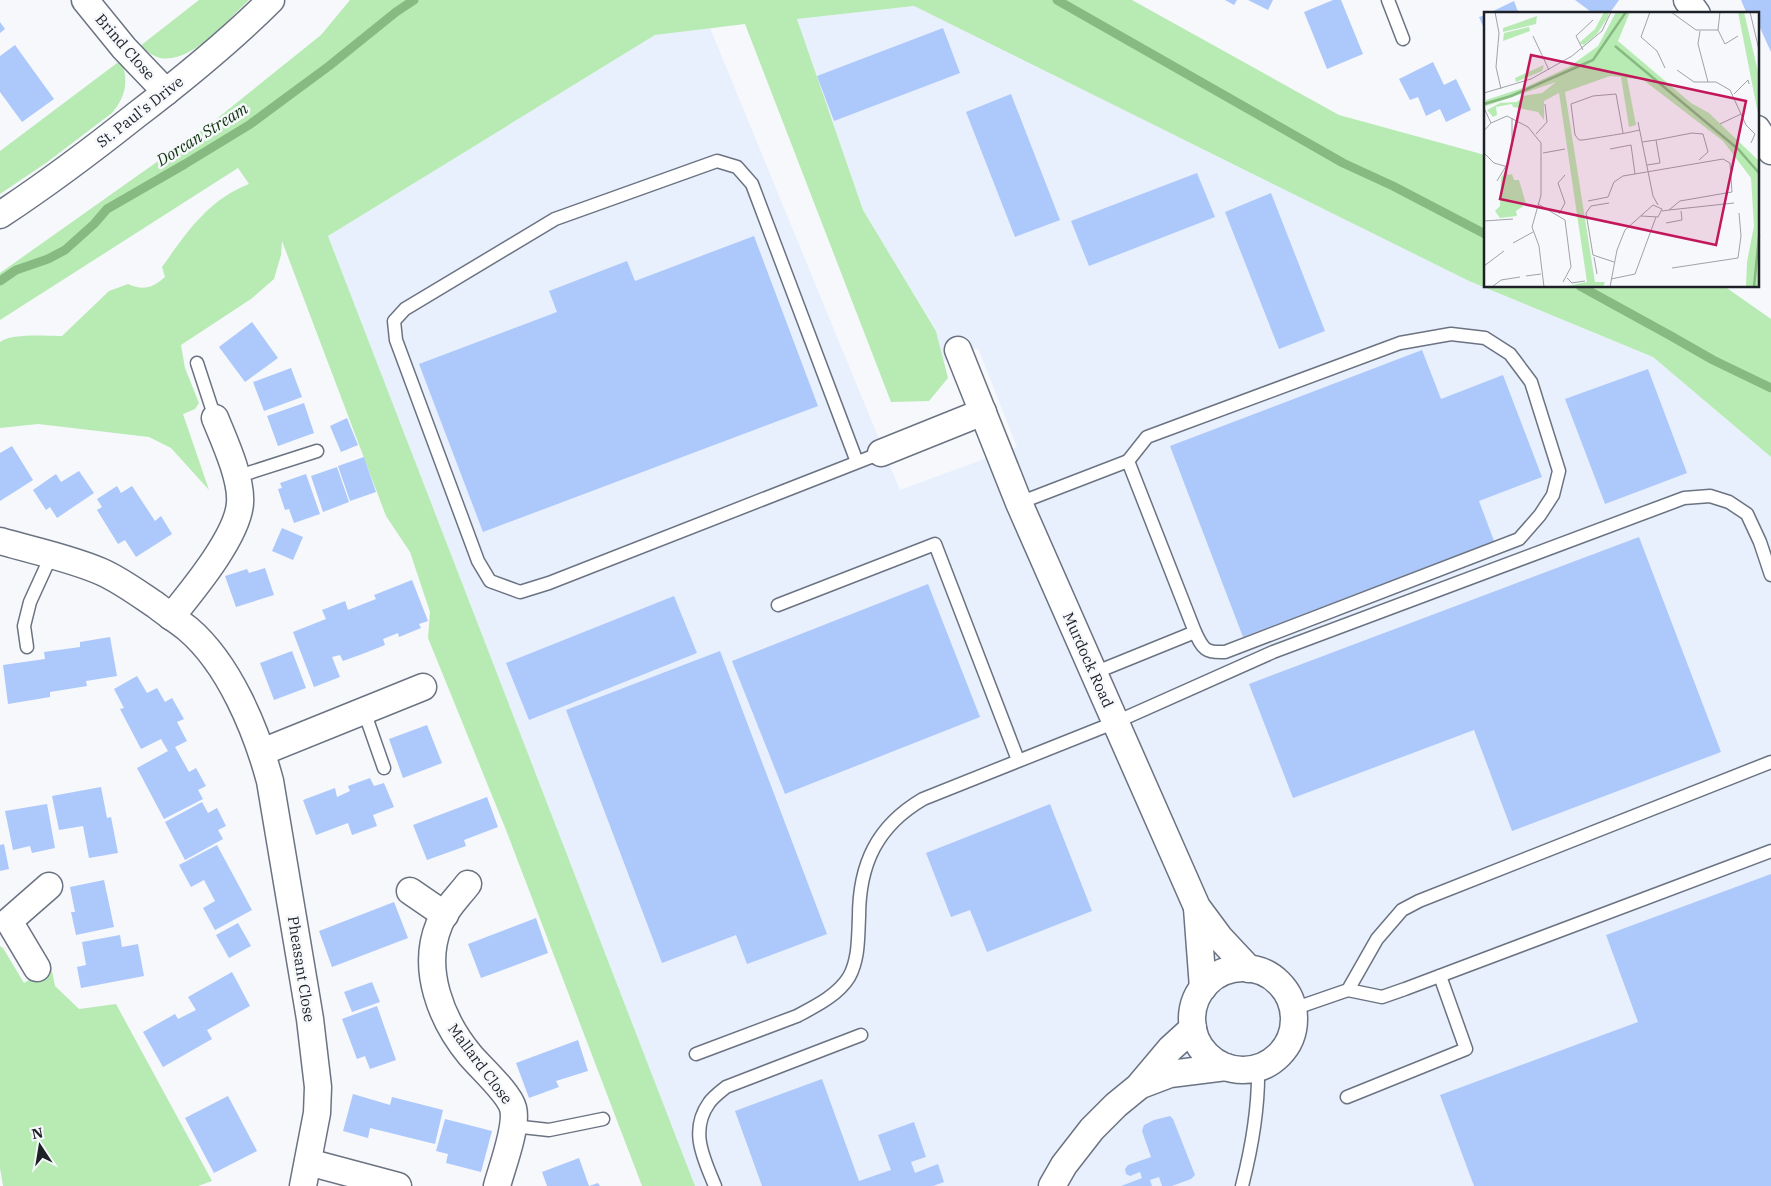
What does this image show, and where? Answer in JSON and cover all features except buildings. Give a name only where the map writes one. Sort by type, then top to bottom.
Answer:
[{"type":"street","name":"Brind Close","points":[[85,0],[124,48],[166,92]]},
{"type":"street","name":"St. Paul's Drive","points":[[0,214],[40,188],[166,92],[272,0]]},
{"type":"street","points":[[1687,0],[1696,12]]},
{"type":"street","points":[[1758,131],[1771,151]]},
{"type":"street","name":"Murdock Road","points":[[958,350],[1019,503],[1197,907],[1220,938],[1249,969]]},
{"type":"street","points":[[869,457],[983,412]]},
{"type":"street","points":[[171,617],[204,577],[234,526],[240,503],[236,477],[216,418]]},
{"type":"street","name":"Pheasant Close","points":[[0,541],[102,572],[130,587],[188,629],[229,679],[239,698],[262,752],[270,781],[307,1000],[318,1087],[316,1113],[305,1174]]},
{"type":"street","points":[[262,752],[423,687]]},
{"type":"street","name":"Mallard Close","points":[[468,884],[440,923],[433,944],[432,964],[443,1013],[454,1034],[510,1102],[514,1116],[513,1126],[497,1186]]},
{"type":"street","points":[[37,968],[5,920],[49,886]]},
{"type":"street","points":[[410,891],[445,914]]},
{"type":"street","name":"Murdock Road","points":[[1197,907],[1203,988]]},
{"type":"street","points":[[1240,968],[1268,974],[1279,982],[1288,994],[1293,1009],[1292,1032],[1286,1048],[1274,1060],[1258,1068],[1242,1070],[1226,1067],[1214,1061],[1204,1052],[1197,1041],[1193,1028],[1196,1000],[1203,988],[1214,978],[1226,971],[1240,968]]},
{"type":"street","points":[[1052,1186],[1064,1165],[1092,1129],[1138,1086],[1170,1049],[1193,1028]]},
{"type":"street","points":[[1138,1086],[1170,1074],[1226,1067]]},
{"type":"street","points":[[305,1174],[398,1186]]},
{"type":"lane","points":[[1388,0],[1403,39]]},
{"type":"lane","points":[[717,161],[724,163],[737,167],[752,184],[869,457],[549,583],[520,592],[490,581],[478,562],[396,340],[394,321],[405,309],[555,219],[717,161]]},
{"type":"lane","points":[[1019,503],[1128,461],[1147,437],[1400,343],[1451,334],[1485,338],[1510,354],[1531,382],[1560,471],[1554,495],[1519,539],[1225,652],[1212,652],[1202,647],[1195,632],[1128,461]]},
{"type":"lane","points":[[197,363],[216,418]]},
{"type":"lane","points":[[236,477],[317,452]]},
{"type":"lane","points":[[696,1054],[797,1016],[841,988],[855,964],[859,892],[864,870],[875,845],[884,831],[908,807],[923,799],[1116,722],[1273,652],[1684,498],[1710,496],[1729,502],[1747,514],[1760,542],[1771,575]]},
{"type":"lane","points":[[778,605],[935,544],[1018,760]]},
{"type":"lane","points":[[27,647],[24,626],[30,602],[51,556]]},
{"type":"lane","points":[[1094,673],[1195,632]]},
{"type":"lane","points":[[364,711],[384,768]]},
{"type":"lane","points":[[1348,990],[1377,939],[1402,910],[1419,900],[1771,762]]},
{"type":"lane","points":[[1293,1009],[1348,990],[1382,997],[1771,851]]},
{"type":"lane","points":[[1346,1097],[1466,1049],[1440,976]]},
{"type":"lane","points":[[715,1186],[702,1153],[698,1126],[709,1103],[726,1086],[861,1035]]},
{"type":"lane","points":[[1242,1186],[1251,1152],[1259,1090],[1258,1068]]},
{"type":"lane","points":[[513,1126],[549,1130],[603,1119]]},
{"type":"shaded area","points":[[914,6],[1469,281],[1653,357],[1771,457],[1771,1186],[695,1186],[328,236],[655,35],[710,28],[900,490],[1017,447],[978,348],[944,361],[936,330],[863,210],[797,19]]},
{"type":"green space","points":[[199,0],[249,0],[208,39],[184,54],[172,58],[160,58],[140,46]]},
{"type":"green space","points":[[350,0],[1132,0],[1339,115],[1484,155],[1484,287],[914,6],[797,19],[863,210],[936,331],[948,378],[929,401],[891,402],[745,24],[655,35],[328,236],[695,1186],[642,1186],[506,830],[428,638],[430,612],[410,552],[386,516],[282,241],[281,255],[274,279],[251,299],[181,345],[185,368],[199,403],[195,409],[183,414],[209,490],[171,448],[149,437],[38,424],[0,428],[0,342],[20,336],[62,336],[109,291],[128,284],[143,288],[156,284],[165,277],[162,267],[200,218],[222,199],[249,184],[238,168],[0,320],[0,273],[209,125],[321,35]]},
{"type":"green space","points":[[121,60],[125,75],[125,88],[117,107],[112,113],[46,163],[0,194],[0,151]]},
{"type":"green space","points":[[1486,288],[1727,288],[1771,319],[1771,457],[1653,357]]},
{"type":"green space","points":[[0,946],[24,983],[51,966],[55,986],[79,1009],[116,1004],[212,1181],[198,1186],[3,1186],[0,1168]]},
{"type":"waterway","name":"Dorcan Stream","points":[[0,281],[16,270],[48,259],[65,250],[94,224],[107,209],[249,125],[414,0]]},
{"type":"waterway","points":[[1057,0],[1343,163],[1393,186],[1484,233]]},
{"type":"waterway","points":[[1584,288],[1713,360],[1771,388]]}]
